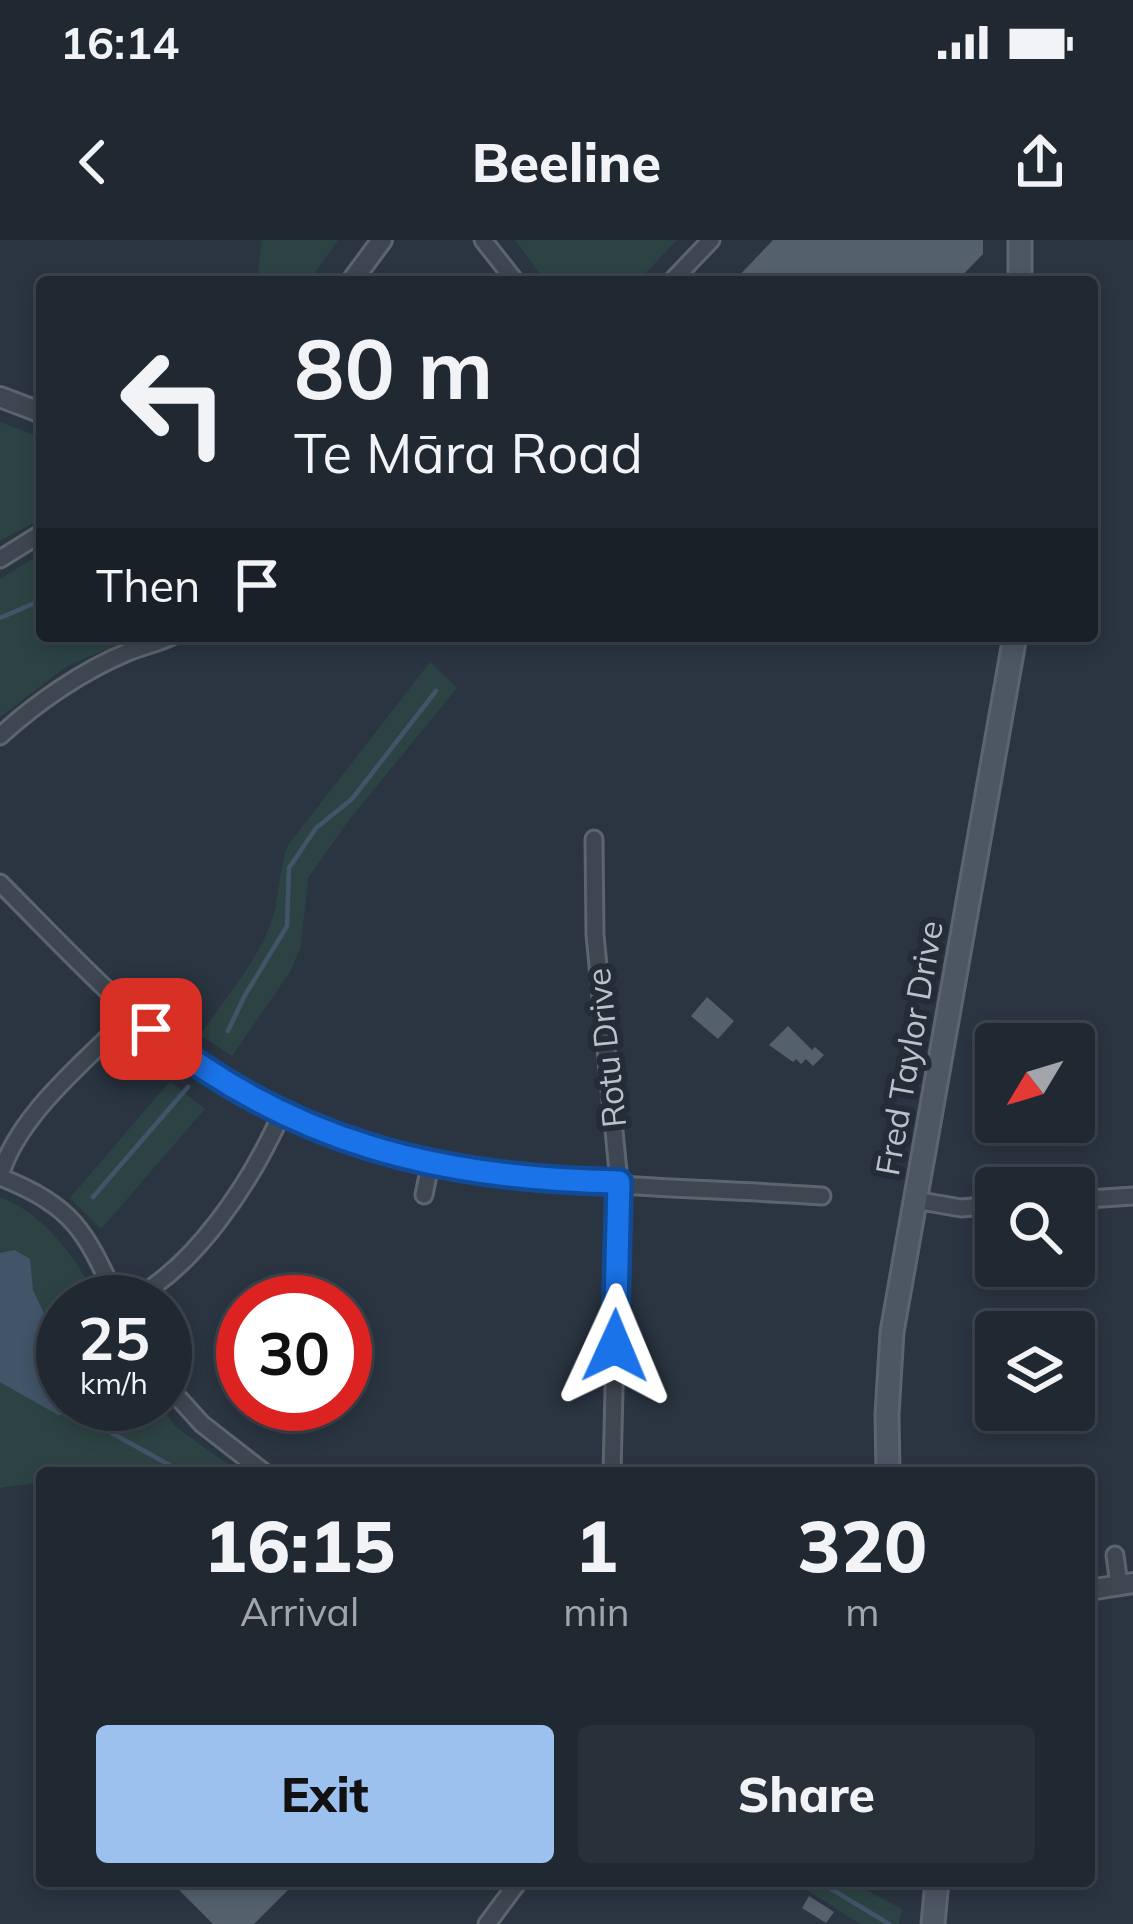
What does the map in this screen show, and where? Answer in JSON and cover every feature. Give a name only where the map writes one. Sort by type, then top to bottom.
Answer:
[{"type":"main road","points":[[1020,240],[1020,276]]},
{"type":"main road","name":"Fred Taylor Drive","points":[[888,1467],[892,1332],[1014,642]]},
{"type":"main road","points":[[933,1924],[936,1887]]},
{"type":"street","points":[[355,276],[382,240]]},
{"type":"street","points":[[483,240],[511,276]]},
{"type":"street","points":[[677,276],[711,240]]},
{"type":"street","points":[[0,397],[36,411]]},
{"type":"street","points":[[0,559],[36,537]]},
{"type":"street","points":[[0,736],[23,715],[94,670],[156,642]]},
{"type":"street","name":"Rotu Drive","points":[[594,839],[595,935],[619,1182],[612,1467]]},
{"type":"street","points":[[0,883],[132,1014],[182,1054],[281,1115],[430,1165],[532,1180],[822,1196]]},
{"type":"street","points":[[104,1275],[84,1234],[61,1207],[0,1176],[7,1152],[23,1127],[132,1014]]},
{"type":"street","points":[[171,1275],[247,1180],[281,1115]]},
{"type":"street","points":[[424,1195],[430,1165]]},
{"type":"street","points":[[1095,1199],[1133,1196]]},
{"type":"street","points":[[915,1200],[975,1207]]},
{"type":"street","points":[[192,1413],[257,1467]]},
{"type":"street","points":[[1095,1589],[1126,1584],[1115,1556]]},
{"type":"street","points":[[487,1924],[515,1887]]},
{"type":"green space","points":[[262,240],[338,240],[312,276],[258,276]]},
{"type":"green space","points":[[515,240],[677,240],[643,276],[542,276]]},
{"type":"green space","points":[[0,422],[36,436],[36,521],[0,541]]},
{"type":"green space","points":[[36,557],[36,642],[125,642],[67,666],[0,717],[0,579]]},
{"type":"green space","points":[[430,662],[457,688],[308,878],[301,946],[290,972],[232,1056],[200,1035],[266,935],[288,845]]},
{"type":"green space","points":[[170,1081],[205,1109],[101,1229],[70,1198]]},
{"type":"green space","points":[[0,1197],[46,1227],[83,1275],[36,1275],[36,1431],[182,1431],[232,1467],[36,1467],[36,1483],[0,1488]]},
{"type":"green space","points":[[802,1887],[860,1887],[902,1909],[899,1924],[860,1924]]},
{"type":"water","points":[[15,1250],[30,1259],[36,1296],[36,1402],[0,1382],[0,1253]]},
{"type":"building","points":[[773,240],[983,240],[983,254],[962,276],[739,276]]},
{"type":"building","points":[[707,997],[734,1021],[718,1039],[691,1016]]},
{"type":"building","points":[[788,1026],[812,1050],[815,1047],[824,1055],[813,1066],[806,1059],[801,1064],[796,1059],[793,1062],[769,1045]]},
{"type":"building","points":[[176,1887],[291,1887],[254,1924],[213,1924]]},
{"type":"building","points":[[809,1896],[834,1912],[826,1923],[802,1908]]},
{"type":"waterway","points":[[0,618],[36,603]]},
{"type":"waterway","points":[[228,1031],[287,926],[289,868],[316,828],[352,799],[436,691]]},
{"type":"waterway","points":[[93,1197],[188,1087]]},
{"type":"waterway","points":[[108,1431],[173,1467]]},
{"type":"waterway","points":[[828,1887],[889,1924]]},
{"type":"route","points":[[151,1029],[234,1089],[281,1115],[375,1149],[430,1165],[500,1176],[619,1182],[615,1346]]}]
